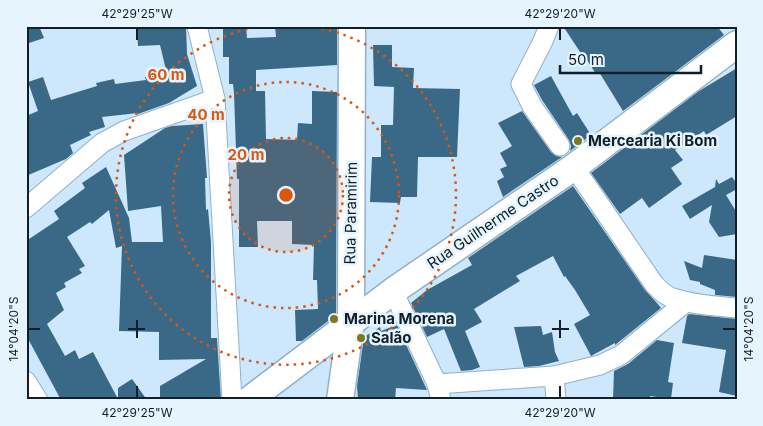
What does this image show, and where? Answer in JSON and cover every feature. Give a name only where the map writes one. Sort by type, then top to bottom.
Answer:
[{"type":"street","points":[[197,26],[215,99],[232,400]]},
{"type":"street","name":"Rua Paramirim","points":[[340,400],[351,322],[352,26]]},
{"type":"street","points":[[549,26],[521,84],[532,106],[654,284],[672,298],[686,302],[737,308]]},
{"type":"street","name":"Rua Guilherme Castro","points":[[250,400],[567,156],[737,44]]},
{"type":"street","points":[[26,208],[102,142],[124,131],[215,99]]},
{"type":"street","points":[[393,291],[439,392],[554,376],[600,364],[621,355],[686,302]]},
{"type":"street","points":[[554,376],[556,400]]},
{"type":"street","points":[[26,381],[38,400]]},
{"type":"building","points":[[26,26],[39,26],[44,38],[26,44]]},
{"type":"building","points":[[137,26],[186,26],[187,54],[197,86],[169,103],[138,114],[102,117],[105,127],[89,132],[91,135],[70,145],[73,153],[66,159],[26,176],[26,116],[38,111],[28,82],[43,77],[51,100],[97,86],[96,83],[114,79],[115,84],[146,80],[145,77],[167,74],[160,45],[138,46]]},
{"type":"building","points":[[223,26],[246,26],[247,38],[276,37],[275,26],[337,26],[337,65],[256,70],[256,91],[265,91],[266,139],[297,140],[298,123],[312,124],[312,91],[337,92],[336,315],[302,341],[296,341],[295,310],[318,309],[317,280],[313,280],[314,245],[292,244],[292,221],[257,221],[258,247],[239,247],[239,179],[237,179],[234,93],[233,84],[229,84],[229,57],[223,57]]},
{"type":"building","points":[[563,26],[717,26],[724,35],[623,111],[599,72],[596,74]]},
{"type":"building","points":[[373,45],[392,45],[392,67],[414,68],[413,88],[460,89],[457,157],[418,157],[417,197],[401,197],[400,203],[370,202],[372,157],[381,157],[381,125],[393,125],[394,87],[374,86]]},
{"type":"building","points":[[737,68],[737,116],[706,135],[704,131],[675,150],[683,160],[671,168],[682,184],[649,208],[642,198],[620,214],[591,173],[699,91]]},
{"type":"building","points":[[551,76],[573,116],[577,113],[591,135],[570,151],[569,140],[534,85]]},
{"type":"building","points":[[522,111],[551,152],[556,156],[562,157],[503,197],[497,181],[504,177],[500,169],[507,166],[500,153],[512,146],[498,123]]},
{"type":"building","points":[[203,124],[207,178],[205,178],[206,210],[208,209],[211,242],[211,338],[217,338],[221,400],[160,400],[160,386],[206,359],[159,360],[159,332],[119,331],[122,246],[116,248],[109,210],[92,224],[90,222],[67,237],[85,266],[79,269],[82,273],[64,283],[66,287],[56,293],[64,310],[47,324],[65,356],[75,350],[79,359],[93,352],[118,399],[118,388],[132,379],[147,400],[61,400],[26,335],[26,241],[59,219],[54,211],[85,188],[82,183],[106,167],[129,218],[132,242],[163,242],[161,206],[128,211],[124,155],[165,128]]},
{"type":"building","points":[[732,177],[737,184],[737,189],[726,195],[737,213],[737,234],[719,237],[709,222],[712,205],[690,219],[682,206],[715,187],[716,179],[719,184]]},
{"type":"building","points":[[573,186],[645,290],[661,308],[615,345],[615,343],[591,356],[574,324],[590,315],[575,290],[564,277],[553,256],[516,276],[520,281],[474,309],[482,322],[465,331],[480,367],[461,371],[444,329],[427,337],[411,303],[427,290],[472,265],[468,258]]},
{"type":"building","points":[[704,255],[737,260],[737,297],[715,295],[715,290],[700,284],[700,282],[690,280],[684,261],[702,268]]},
{"type":"building","points":[[689,314],[737,319],[737,396],[719,392],[726,350],[682,343]]},
{"type":"building","points":[[397,325],[427,390],[396,388],[395,400],[358,400],[357,386],[364,337],[380,327],[381,331]]},
{"type":"building","points":[[541,326],[543,335],[552,332],[555,352],[559,361],[539,366],[524,367],[514,327]]},
{"type":"building","points":[[657,340],[674,343],[668,382],[673,383],[671,399],[650,396],[650,400],[613,400],[614,371],[628,364]]},
{"type":"place","name":"Mercearia Ki Bom","points":[[578,141]]},
{"type":"place","name":"Marina Morena","points":[[334,319]]},
{"type":"place","name":"Salão","points":[[361,338]]}]
